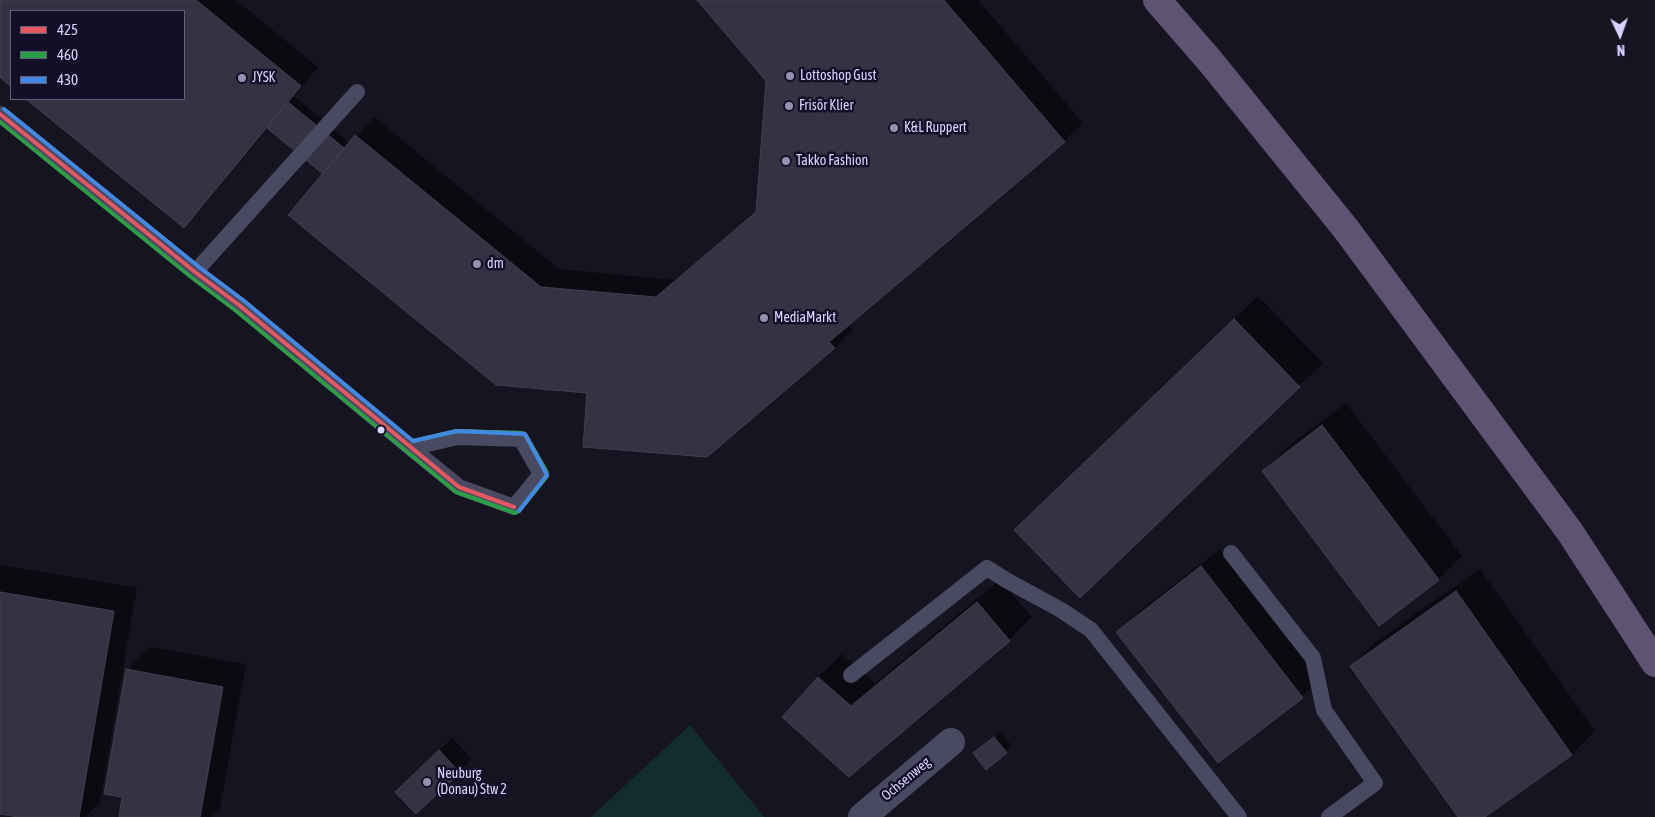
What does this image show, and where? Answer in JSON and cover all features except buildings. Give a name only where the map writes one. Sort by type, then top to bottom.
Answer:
[{"type":"main road","points":[[1157,0],[1210,61],[1346,229],[1570,532],[1655,664]]},
{"type":"street","name":"Ochsenweg","points":[[862,817],[951,742]]},
{"type":"lane","points":[[195,272],[357,92]]},
{"type":"lane","points":[[0,114],[238,305],[411,448],[459,487],[514,507],[541,474],[521,439],[457,437],[411,448]]},
{"type":"lane","points":[[1231,553],[1313,658],[1324,710],[1375,783],[1329,817]]},
{"type":"lane","points":[[851,675],[987,568],[1061,610],[1091,630],[1238,817]]},
{"type":"green space","points":[[690,725],[764,817],[591,817]]},
{"type":"transit line","name":"430","points":[[4,109],[199,267],[243,300],[413,441],[457,431],[525,434],[547,475],[519,511]]},
{"type":"transit line","name":"425","points":[[0,114],[195,272],[239,305],[459,487],[514,507]]},
{"type":"transit line","name":"460","points":[[0,122],[191,277],[235,310],[456,492],[515,513],[519,511],[547,476],[526,436],[522,433],[457,431],[413,441]]},
{"type":"place","name":"Lottoshop Gust","points":[[790,76]]},
{"type":"place","name":"JYSK","points":[[242,78]]},
{"type":"place","name":"Frisör Klier","points":[[789,106]]},
{"type":"place","name":"K&L Ruppert","points":[[894,128]]},
{"type":"place","name":"Takko Fashion","points":[[786,161]]},
{"type":"place","name":"dm","points":[[477,264]]},
{"type":"place","name":"MediaMarkt","points":[[764,318]]},
{"type":"place","name":"Neuburg (Donau) Stw 2","points":[[427,782]]}]
